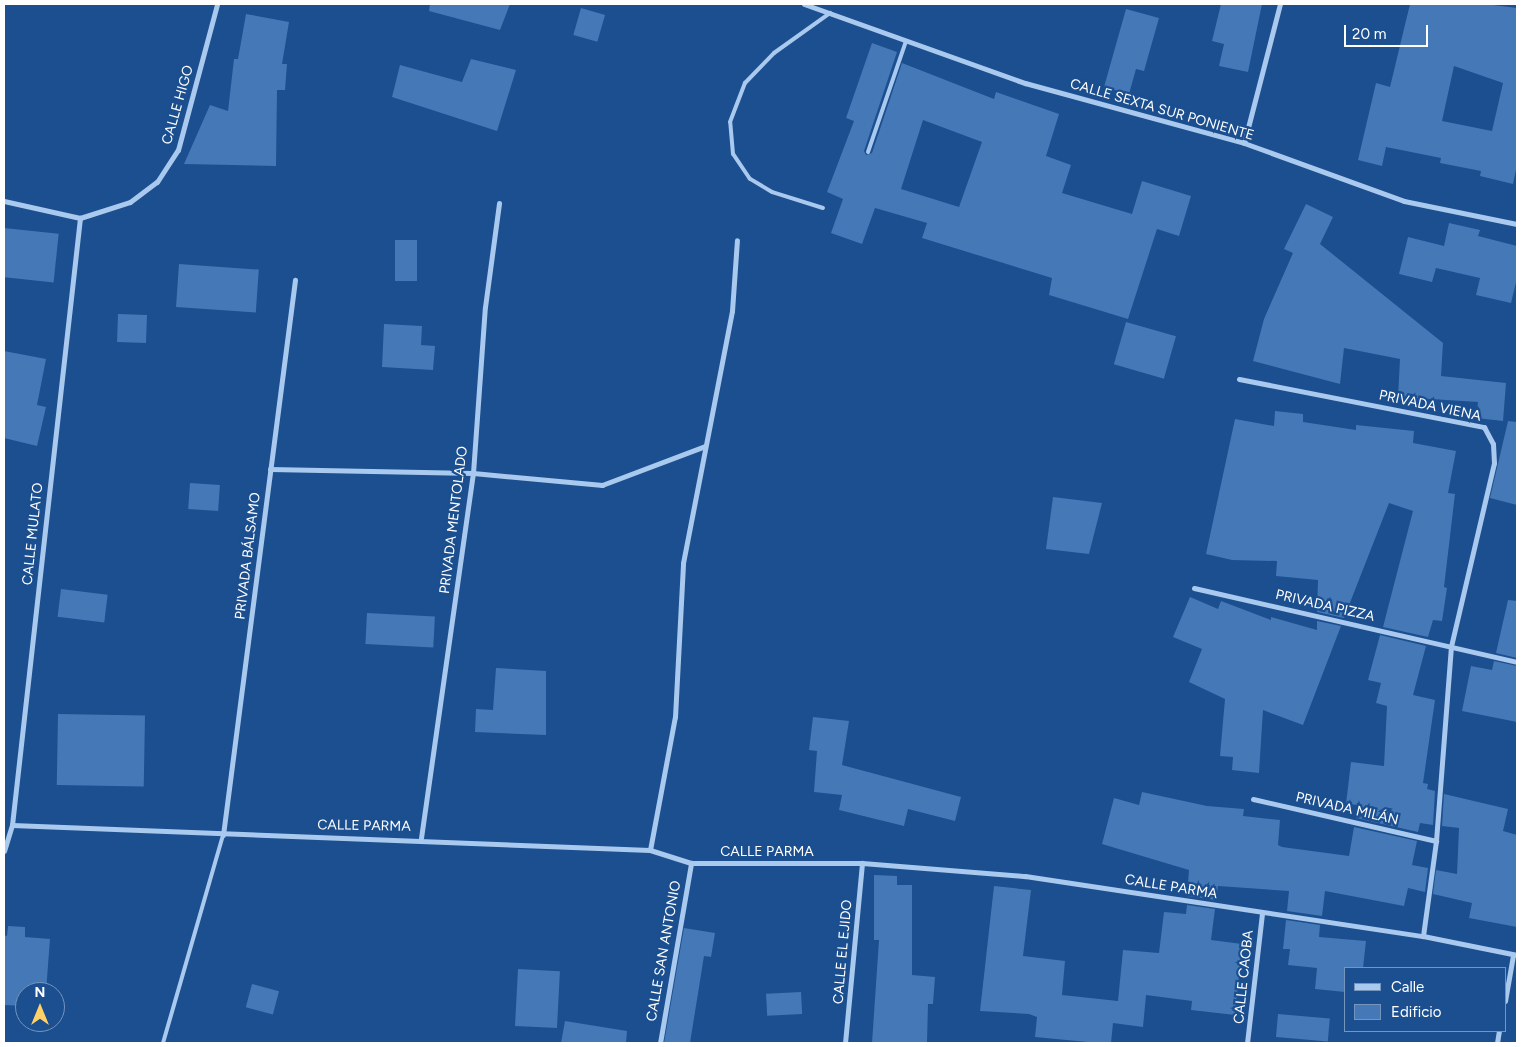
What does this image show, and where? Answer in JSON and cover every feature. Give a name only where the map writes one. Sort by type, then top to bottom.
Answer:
[{"type":"street","name":"CALLE HIGO","points":[[80,218],[130,202],[157,182],[178,150],[217,4]]},
{"type":"street","name":"CALLE SEXTA SUR PONIENTE","points":[[804,4],[1025,84],[1244,143],[1404,201],[1517,224]]},
{"type":"street","points":[[1244,143],[1280,4]]},
{"type":"street","points":[[4,201],[80,218]]},
{"type":"street","name":"PRIVADA MENTOLADO","points":[[421,838],[474,473],[485,307],[499,203]]},
{"type":"street","name":"CALLE MULATO","points":[[4,851],[12,825],[80,218]]},
{"type":"street","points":[[650,850],[675,717],[683,563],[732,311],[737,240]]},
{"type":"street","name":"PRIVADA BÁLSAMO","points":[[224,836],[295,280]]},
{"type":"street","name":"PRIVADA VIENA","points":[[1239,379],[1484,427],[1492,444],[1494,463],[1451,646]]},
{"type":"street","points":[[270,469],[474,473],[602,485],[705,446]]},
{"type":"street","name":"PRIVADA PIZZA","points":[[1194,588],[1517,662]]},
{"type":"street","points":[[1423,936],[1436,841],[1451,646]]},
{"type":"street","name":"PRIVADA MILÁN","points":[[1253,798],[1436,841]]},
{"type":"street","name":"CALLE PARMA","points":[[12,825],[224,836],[421,838],[650,850],[690,863],[862,863],[1026,876],[1423,936],[1515,955]]},
{"type":"street","name":"CALLE SAN ANTONIO","points":[[660,1043],[690,863]]},
{"type":"street","name":"CALLE EL EJIDO","points":[[846,1043],[862,863]]},
{"type":"street","name":"CALLE CAOBA","points":[[1247,1043],[1262,913]]},
{"type":"street","points":[[1506,996],[1515,955]]},
{"type":"lane","points":[[823,208],[772,192],[750,179],[733,154],[730,122],[751,77],[774,53],[830,13]]},
{"type":"lane","points":[[868,152],[906,40]]},
{"type":"lane","points":[[163,1043],[224,836]]},
{"type":"building","points":[[430,4],[510,4],[500,30],[429,11]]},
{"type":"building","points":[[1221,4],[1262,4],[1248,72],[1219,66],[1224,44],[1212,41]]},
{"type":"building","points":[[1410,4],[1485,4],[1517,8],[1517,165],[1513,184],[1480,176],[1481,171],[1440,163],[1441,158],[1386,147],[1382,166],[1358,160],[1376,83],[1390,87]],"holes":[[[1454,66],[1503,83],[1492,131],[1442,121]]]},
{"type":"building","points":[[581,8],[605,15],[597,42],[573,35]]},
{"type":"building","points":[[1126,9],[1159,18],[1144,71],[1136,69],[1129,94],[1104,87]]},
{"type":"building","points":[[246,14],[289,22],[282,64],[287,64],[285,90],[277,90],[276,166],[184,164],[210,105],[228,111],[234,59],[238,59]]},
{"type":"building","points":[[872,43],[897,52],[864,151],[866,155],[872,153],[902,63],[994,99],[996,92],[1059,114],[1046,156],[1071,165],[1062,193],[1132,214],[1142,181],[1191,196],[1179,236],[1157,229],[1128,319],[1049,295],[1052,278],[922,238],[927,223],[875,208],[862,244],[831,233],[843,199],[827,192],[854,121],[846,118]],"holes":[[[923,120],[982,142],[959,207],[901,189]]]},
{"type":"building","points":[[471,59],[516,70],[497,131],[392,97],[400,65],[462,82]]},
{"type":"building","points":[[1306,204],[1333,217],[1320,244],[1443,343],[1441,376],[1506,383],[1503,421],[1476,418],[1478,402],[1398,397],[1400,359],[1344,348],[1340,384],[1253,361],[1264,319],[1293,253],[1284,249]]},
{"type":"building","points":[[1449,223],[1480,230],[1478,236],[1517,246],[1517,278],[1511,303],[1476,295],[1480,278],[1436,268],[1432,282],[1399,274],[1408,237],[1444,246]]},
{"type":"building","points":[[4,228],[59,234],[54,282],[4,277]]},
{"type":"building","points":[[395,240],[417,240],[417,281],[395,281]]},
{"type":"building","points":[[179,264],[259,270],[256,312],[176,307]]},
{"type":"building","points":[[118,314],[147,315],[146,343],[117,342]]},
{"type":"building","points":[[1126,322],[1176,336],[1164,379],[1114,364]]},
{"type":"building","points":[[384,324],[422,326],[421,345],[435,346],[433,370],[382,367]]},
{"type":"building","points":[[4,351],[46,359],[37,405],[46,407],[37,446],[4,438]]},
{"type":"building","points":[[1275,411],[1303,414],[1303,422],[1356,430],[1356,425],[1414,431],[1413,443],[1456,451],[1448,493],[1455,494],[1444,587],[1447,588],[1442,621],[1433,620],[1428,637],[1383,627],[1413,511],[1389,503],[1344,618],[1317,612],[1318,580],[1276,576],[1277,561],[1232,560],[1206,554],[1235,419],[1274,426]]},
{"type":"building","points":[[1508,421],[1517,422],[1517,505],[1490,498]]},
{"type":"building","points":[[190,483],[220,485],[218,511],[188,509]]},
{"type":"building","points":[[1053,497],[1102,503],[1089,554],[1046,549]]},
{"type":"building","points":[[61,589],[108,595],[104,623],[58,617]]},
{"type":"building","points":[[1190,597],[1218,609],[1221,601],[1271,620],[1271,617],[1317,630],[1317,621],[1341,626],[1303,725],[1263,710],[1259,773],[1232,770],[1233,757],[1220,756],[1225,699],[1189,682],[1202,649],[1173,637]]},
{"type":"building","points":[[1508,600],[1517,601],[1517,658],[1496,653]]},
{"type":"building","points":[[367,613],[435,617],[433,648],[365,644]]},
{"type":"building","points":[[1380,635],[1426,646],[1413,695],[1435,700],[1423,783],[1428,784],[1427,789],[1435,791],[1433,825],[1420,823],[1418,832],[1356,818],[1358,805],[1346,804],[1351,762],[1384,766],[1387,706],[1376,703],[1381,683],[1368,680]]},
{"type":"building","points":[[1494,661],[1517,666],[1517,722],[1462,711],[1471,666],[1492,670]]},
{"type":"building","points":[[496,668],[546,671],[546,735],[475,732],[476,709],[493,710]]},
{"type":"building","points":[[58,714],[145,716],[144,787],[57,785]]},
{"type":"building","points":[[813,717],[849,721],[842,765],[961,797],[955,821],[908,809],[904,826],[839,810],[842,795],[814,792],[817,751],[809,750]]},
{"type":"building","points":[[1142,792],[1207,806],[1244,809],[1243,816],[1280,820],[1278,845],[1282,847],[1349,856],[1354,827],[1417,841],[1412,865],[1428,868],[1425,892],[1408,888],[1404,906],[1325,891],[1322,916],[1287,911],[1289,891],[1218,886],[1216,900],[1187,896],[1189,870],[1102,844],[1114,798],[1139,805]]},
{"type":"building","points":[[1444,794],[1508,809],[1503,831],[1517,835],[1517,927],[1469,918],[1472,903],[1433,894],[1436,870],[1457,874],[1459,828],[1442,826]]},
{"type":"building","points":[[874,875],[897,876],[897,885],[912,885],[912,975],[935,977],[933,1004],[928,1004],[927,1043],[872,1043],[879,940],[874,940]]},
{"type":"building","points":[[994,886],[1031,890],[1023,956],[1065,961],[1062,995],[1118,1001],[1123,950],[1159,953],[1164,912],[1186,914],[1187,905],[1215,909],[1211,940],[1242,944],[1235,1015],[1191,1010],[1192,1001],[1146,995],[1143,1027],[1113,1023],[1111,1043],[1098,1043],[1035,1037],[1037,1017],[1029,1014],[980,1011]]},
{"type":"building","points":[[1286,920],[1320,925],[1319,937],[1366,941],[1363,967],[1344,967],[1344,992],[1315,989],[1317,968],[1288,965],[1290,949],[1283,949]]},
{"type":"building","points":[[8,926],[25,927],[25,937],[50,939],[47,982],[15,982],[15,1006],[4,1005],[4,935],[7,936]]},
{"type":"building","points":[[684,928],[715,933],[711,957],[704,956],[690,1043],[664,1043]]},
{"type":"building","points":[[518,969],[560,971],[557,1028],[515,1026]]},
{"type":"building","points":[[252,984],[279,991],[273,1014],[246,1007]]},
{"type":"building","points":[[801,992],[802,1014],[767,1016],[766,994]]},
{"type":"building","points":[[1278,1014],[1330,1019],[1328,1041],[1276,1037]]},
{"type":"building","points":[[565,1021],[627,1031],[626,1043],[561,1043]]}]
